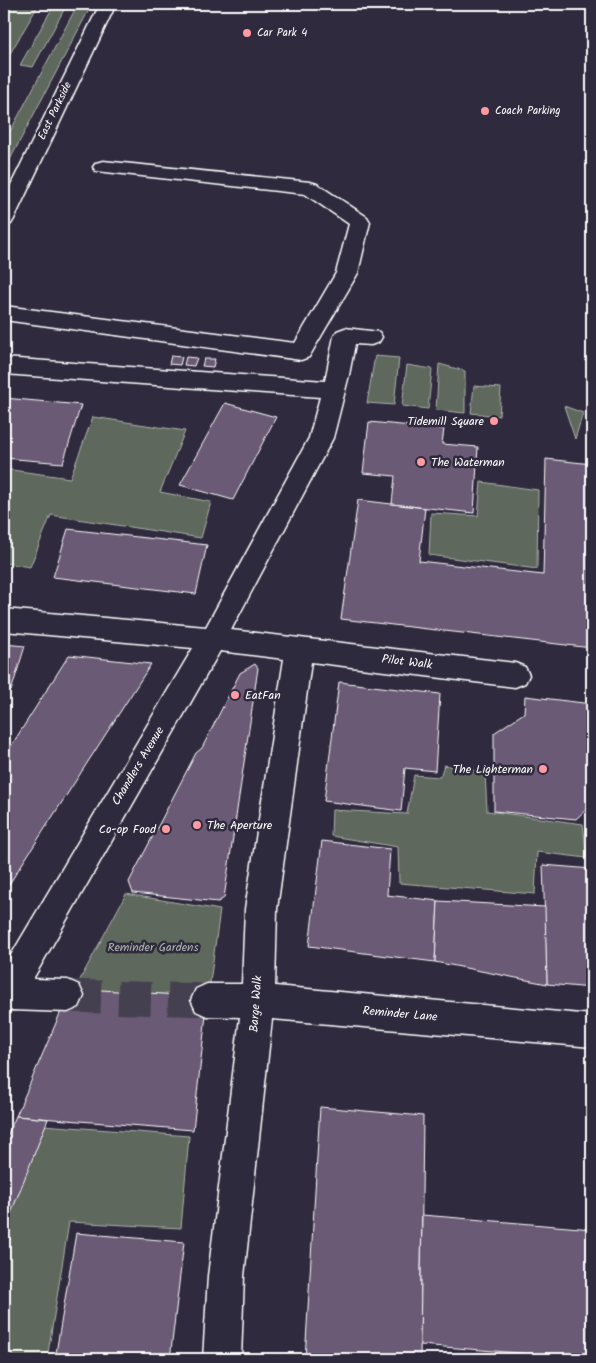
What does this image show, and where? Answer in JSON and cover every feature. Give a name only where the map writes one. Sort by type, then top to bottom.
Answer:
[{"type":"street","name":"East Parkside","points":[[4,219],[108,4]]},
{"type":"street","points":[[4,313],[302,352],[347,273],[360,222],[310,188],[103,168]]},
{"type":"street","name":"Chandlers Avenue","points":[[4,995],[212,639],[321,438],[345,336],[371,337]]},
{"type":"street","points":[[4,366],[333,390]]},
{"type":"street","points":[[4,620],[212,639],[299,650]]},
{"type":"street","name":"Pilot Walk","points":[[299,650],[515,675]]},
{"type":"street","name":"Barge Walk","points":[[222,1359],[226,1276],[258,1001],[261,909],[299,650]]},
{"type":"street","points":[[4,995],[68,996]]},
{"type":"street","name":"Reminder Lane","points":[[207,1000],[258,1001],[592,1031]]},
{"type":"green space","points":[[4,4],[39,4],[4,64]]},
{"type":"green space","points":[[78,4],[92,4],[4,171],[4,143]]},
{"type":"green space","points":[[54,5],[66,6],[33,67],[20,65]]},
{"type":"green space","points":[[375,356],[399,358],[394,405],[367,403]]},
{"type":"green space","points":[[439,364],[465,371],[465,413],[436,410]]},
{"type":"green space","points":[[407,365],[432,369],[428,409],[402,406]]},
{"type":"green space","points":[[474,386],[501,388],[499,416],[471,413]]},
{"type":"green space","points":[[564,406],[583,413],[575,439]]},
{"type":"green space","points":[[93,417],[185,431],[160,492],[211,502],[201,538],[51,515],[30,567],[4,563],[4,469],[70,478]]},
{"type":"green space","points":[[481,482],[538,490],[537,569],[429,555],[431,513],[478,516]]},
{"type":"green space","points":[[444,765],[485,772],[487,811],[583,824],[587,858],[537,852],[535,894],[399,883],[398,847],[331,836],[332,810],[407,814],[414,775],[440,777]]},
{"type":"green space","name":"Reminder Gardens","points":[[126,894],[220,910],[208,997],[75,989]]},
{"type":"green space","points":[[16,1123],[189,1136],[181,1228],[69,1222],[47,1359],[4,1358],[4,1154]]},
{"type":"building","points":[[171,356],[182,357],[180,365],[169,364]]},
{"type":"building","points":[[186,357],[197,358],[194,366],[184,365]]},
{"type":"building","points":[[204,359],[215,359],[213,367],[202,366]]},
{"type":"building","points":[[4,398],[81,405],[63,463],[4,458]]},
{"type":"building","points":[[225,403],[276,417],[233,500],[180,485]]},
{"type":"building","name":"The Waterman","points":[[369,422],[444,429],[442,444],[478,447],[474,513],[392,504],[395,476],[363,473]]},
{"type":"building","points":[[546,459],[592,464],[592,648],[341,619],[358,500],[425,508],[419,561],[543,575]]},
{"type":"building","points":[[68,529],[207,545],[196,594],[53,577]]},
{"type":"building","points":[[4,644],[25,646],[11,691],[4,691]]},
{"type":"building","points":[[69,655],[151,664],[4,892],[4,757]]},
{"type":"building","name":"The Aperture","points":[[255,664],[258,668],[224,898],[218,902],[133,893],[129,882],[196,753],[202,748],[240,673]]},
{"type":"building","points":[[339,682],[440,694],[435,771],[405,768],[401,811],[324,801]]},
{"type":"building","name":"The Lighterman","points":[[525,696],[592,704],[592,804],[576,819],[494,811],[494,733],[524,713]]},
{"type":"building","points":[[322,841],[390,849],[387,895],[438,901],[435,962],[309,946]]},
{"type":"building","points":[[543,865],[592,869],[592,988],[547,984]]},
{"type":"building","points":[[438,901],[545,907],[547,984],[435,962]]},
{"type":"building","points":[[71,988],[208,997],[193,1130],[16,1116]]},
{"type":"building","points":[[320,1107],[423,1116],[420,1359],[305,1359]]},
{"type":"building","points":[[16,1116],[48,1119],[4,1231],[4,1143]]},
{"type":"building","points":[[422,1215],[592,1229],[592,1359],[420,1345]]},
{"type":"building","points":[[76,1233],[184,1242],[170,1359],[55,1359]]},
{"type":"tunnel","points":[[68,996],[207,1000]]},
{"type":"place","name":"Car Park 4","points":[[247,33]]},
{"type":"place","name":"Coach Parking","points":[[485,111]]},
{"type":"place","name":"Tidemill Square","points":[[494,421]]},
{"type":"place","name":"The Waterman","points":[[421,462]]},
{"type":"place","name":"EatFan","points":[[235,695]]},
{"type":"place","name":"The Lighterman","points":[[543,769]]},
{"type":"place","name":"The Aperture","points":[[197,825]]},
{"type":"place","name":"Co-op Food","points":[[166,829]]}]
